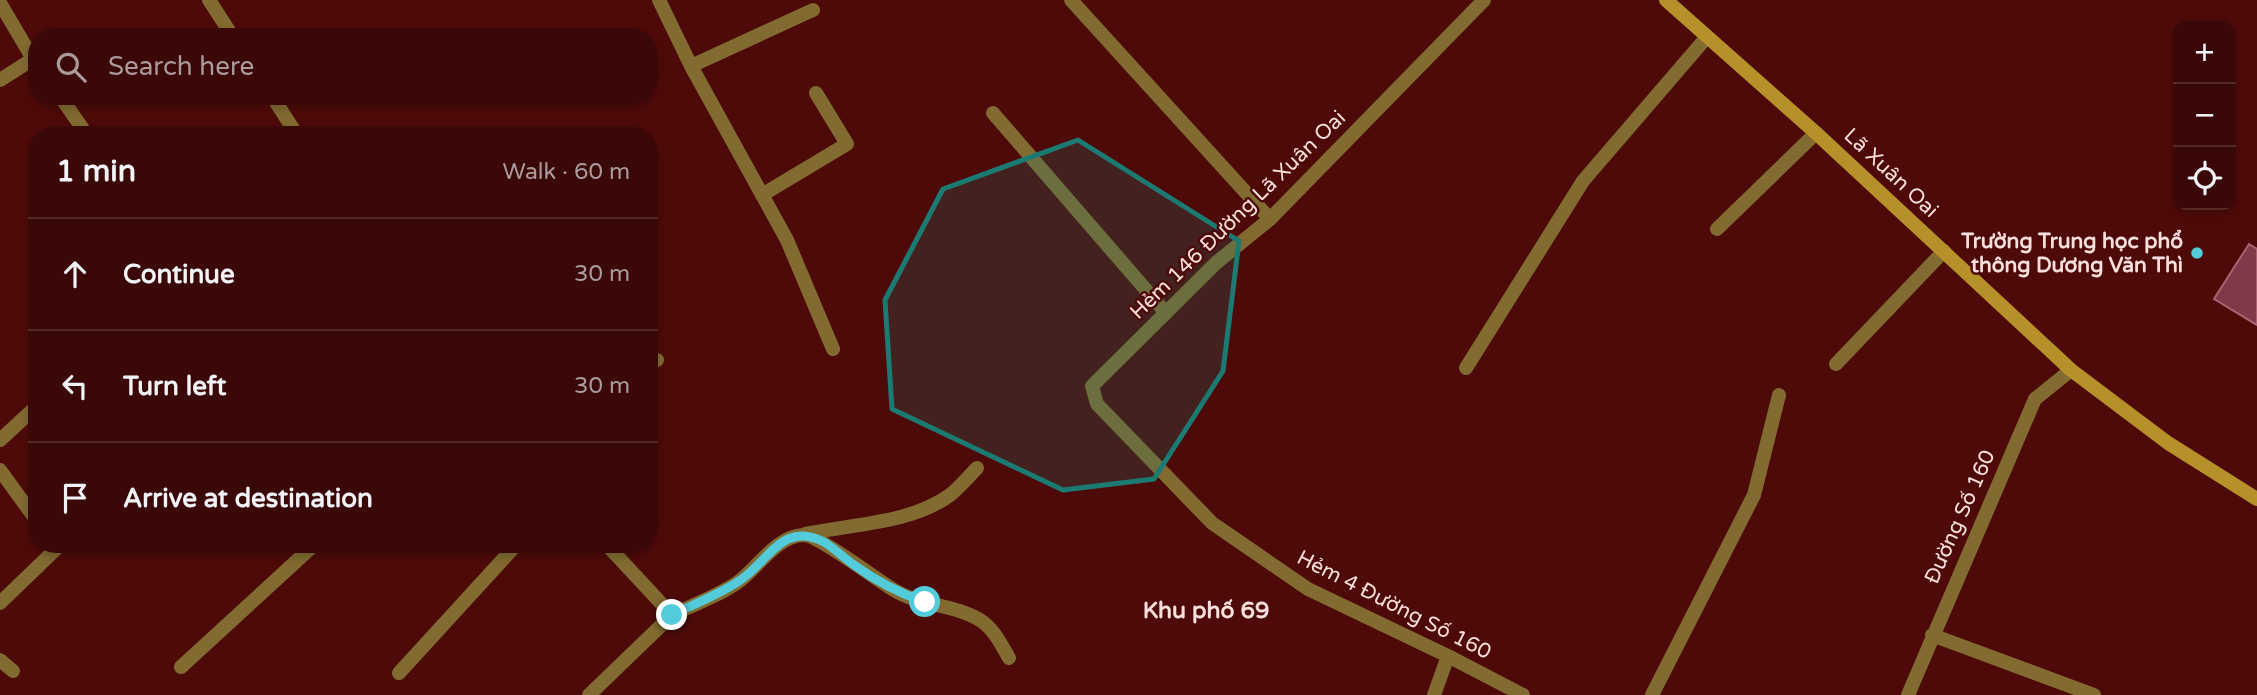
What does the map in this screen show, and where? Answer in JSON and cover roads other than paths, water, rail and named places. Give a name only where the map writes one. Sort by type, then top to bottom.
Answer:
[{"type":"main road","name":"Lã Xuân Oai","points":[[1666,0],[1816,133],[2071,370],[2168,443],[2257,499]]},
{"type":"street","points":[[209,0],[227,28]]},
{"type":"street","points":[[659,0],[691,66],[787,240],[833,349]]},
{"type":"street","points":[[1071,0],[1270,219]]},
{"type":"street","name":"Hẻm 146 Đường Lã Xuân Oai","points":[[1097,404],[1092,386],[1216,263],[1270,219],[1483,0]]},
{"type":"street","points":[[0,4],[28,50]]},
{"type":"street","points":[[691,66],[813,10]]},
{"type":"street","points":[[1466,368],[1583,181],[1706,37]]},
{"type":"street","points":[[0,80],[28,65]]},
{"type":"street","points":[[762,195],[848,144],[816,93]]},
{"type":"street","points":[[66,105],[81,126]]},
{"type":"street","points":[[278,105],[291,126]]},
{"type":"street","points":[[993,113],[1166,313]]},
{"type":"street","points":[[1717,229],[1816,133]]},
{"type":"street","points":[[1836,364],[1944,251]]},
{"type":"street","name":"Đường Số 160","points":[[1908,695],[2035,399],[2071,370]]},
{"type":"street","points":[[1652,695],[1754,495],[1779,395]]},
{"type":"street","name":"Hẻm 4 Đường Số 160","points":[[1097,404],[1212,523],[1308,589],[1523,695]]},
{"type":"street","points":[[0,440],[28,414]]},
{"type":"street","points":[[589,695],[672,615],[741,580],[785,540],[889,520],[928,508],[950,494],[977,468]]},
{"type":"street","points":[[0,470],[28,509]]},
{"type":"street","points":[[804,535],[824,542],[898,593],[980,620],[997,636],[1009,658]]},
{"type":"street","points":[[0,603],[52,553]]},
{"type":"street","points":[[181,667],[305,553]]},
{"type":"street","points":[[399,673],[509,553]]},
{"type":"street","points":[[614,553],[672,615]]},
{"type":"street","points":[[1932,635],[2094,695]]},
{"type":"street","points":[[1434,695],[1448,656]]},
{"type":"street","points":[[0,660],[13,671]]},
{"type":"place","name":"Trường Trung học phổ thông Dương Văn Thì","points":[[2197,253]]},
{"type":"district","name":"Khu phố 69","points":[[1206,611]]}]
